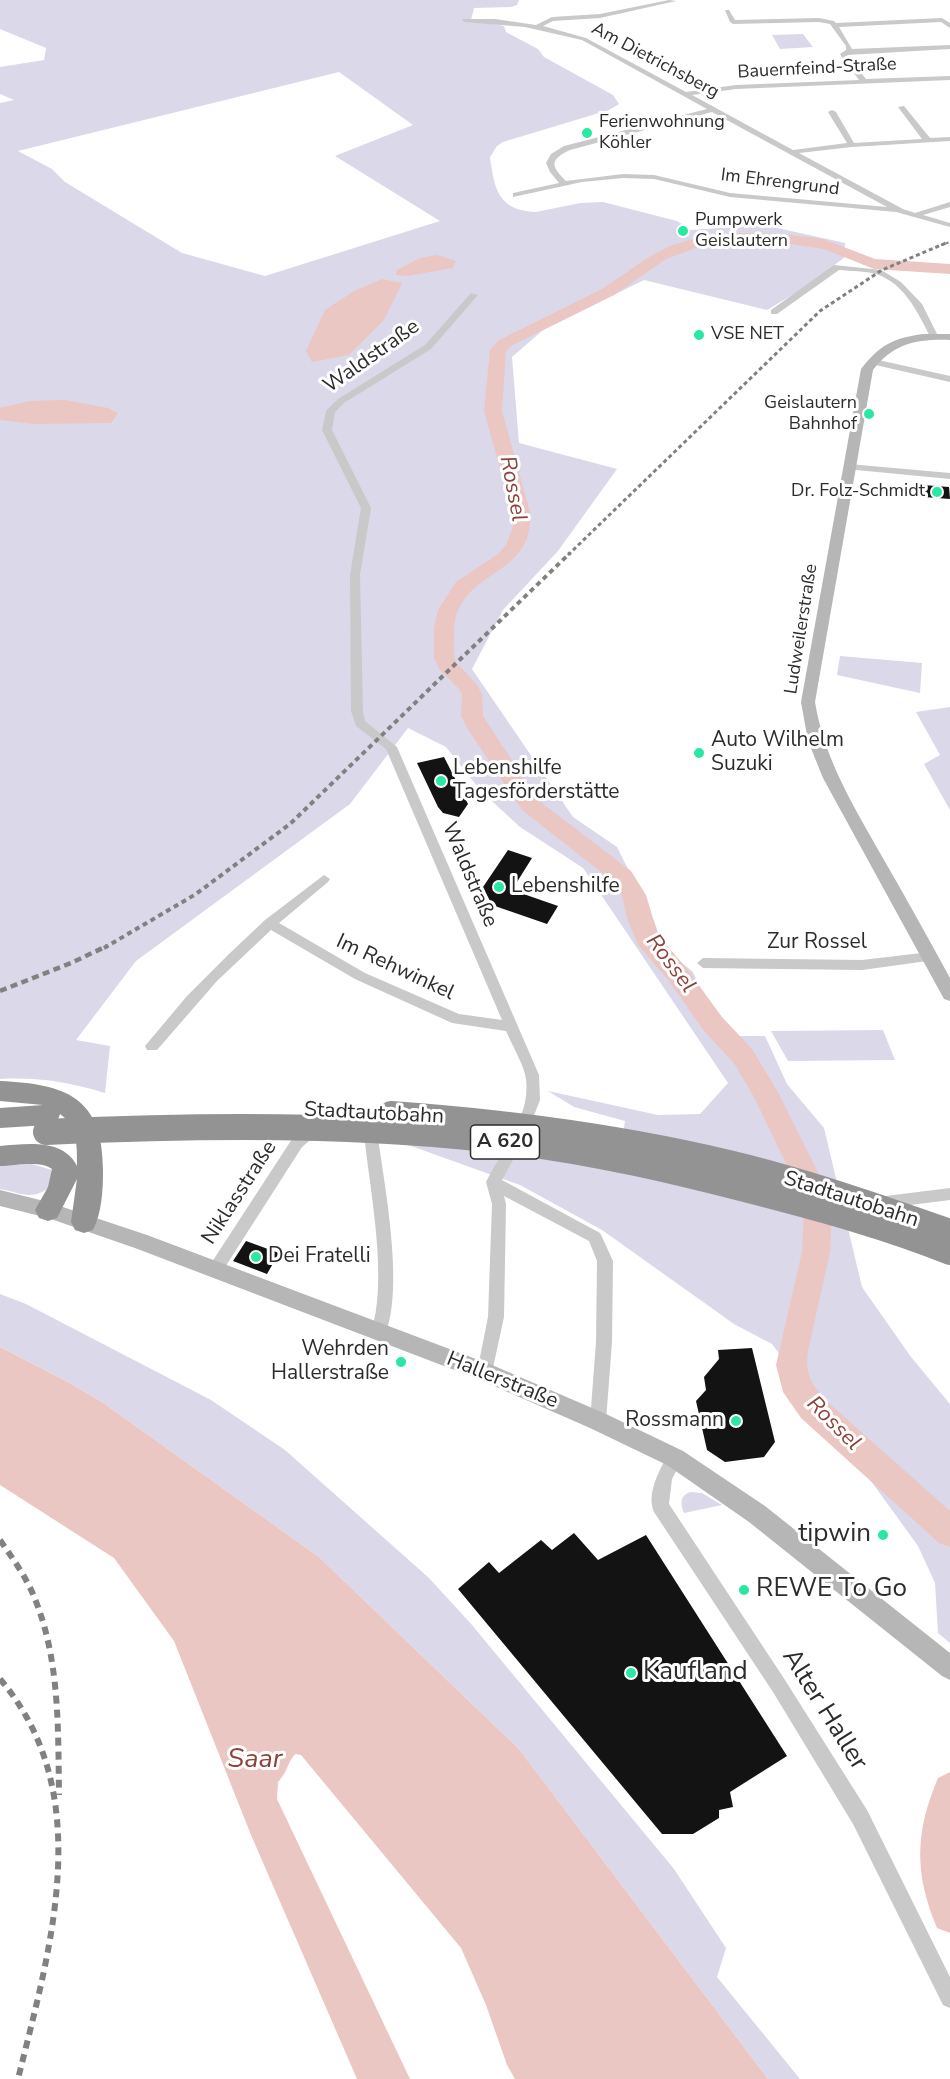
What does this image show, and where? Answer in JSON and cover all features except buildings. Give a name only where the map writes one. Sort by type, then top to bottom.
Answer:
[{"type":"highway","points":[[0,1091],[42,1094],[68,1105],[80,1118],[88,1134],[90,1152],[89,1192],[84,1222]]},
{"type":"highway","name":"Stadtautobahn","points":[[0,1118],[47,1124],[203,1110],[313,1110],[511,1124],[646,1145],[746,1168],[855,1199],[950,1232]]},
{"type":"highway","name":"A 620","points":[[0,1134],[47,1124],[307,1126],[402,1131],[493,1140],[580,1152],[689,1175],[855,1219],[950,1252]]},
{"type":"highway","points":[[0,1156],[47,1155],[62,1160],[67,1168],[66,1180],[48,1210]]},
{"type":"main road","points":[[873,362],[879,354],[911,339],[934,336],[950,337]]},
{"type":"main road","name":"Ludweilerstraße","points":[[873,362],[867,369],[862,385],[813,669],[808,702],[809,714],[813,735],[822,758],[950,994]]},
{"type":"main road","name":"Hallerstraße","points":[[0,1198],[84,1222],[485,1372],[598,1421],[675,1458],[757,1514],[947,1665]]},
{"type":"street","points":[[538,26],[552,19],[600,16],[673,1]]},
{"type":"street","points":[[727,11],[734,25],[819,20],[834,25],[943,21],[950,26]]},
{"type":"street","name":"Am Dietrichsberg","points":[[464,20],[505,21],[538,26],[584,39],[900,211],[950,225]]},
{"type":"street","points":[[834,25],[849,51]]},
{"type":"street","points":[[864,81],[843,54],[849,51],[950,47]]},
{"type":"street","name":"Bauernfeind-Straße","points":[[686,94],[736,87],[950,78]]},
{"type":"street","points":[[563,183],[551,169],[549,163],[551,156],[567,148],[714,110]]},
{"type":"street","points":[[916,111],[904,110],[928,141]]},
{"type":"street","points":[[832,112],[852,144]]},
{"type":"street","points":[[791,152],[852,144],[950,139]]},
{"type":"street","name":"Im Ehrengrund","points":[[516,195],[563,183],[623,176],[654,177],[730,195],[900,211]]},
{"type":"street","points":[[913,216],[950,204]]},
{"type":"street","points":[[774,312],[837,267],[878,272],[900,284],[911,294],[926,315],[934,336]]},
{"type":"street","name":"Waldstraße","points":[[474,295],[428,347],[341,401],[330,411],[327,430],[366,508],[355,575],[357,711],[360,723],[391,747],[532,1075],[533,1100],[519,1136],[493,1182]]},
{"type":"street","points":[[873,362],[950,379]]},
{"type":"street","points":[[849,467],[950,476]]},
{"type":"street","points":[[152,1046],[182,1008],[215,973],[269,923],[324,879]]},
{"type":"street","name":"Im Rehwinkel","points":[[269,923],[309,949],[360,976],[457,1019],[512,1027]]},
{"type":"street","name":"Zur Rossel","points":[[703,963],[862,965],[930,957]]},
{"type":"street","name":"Niklasstraße","points":[[215,1270],[297,1143],[305,1136],[333,1134],[371,1138],[384,1238],[385,1314],[379,1332]]},
{"type":"street","points":[[485,1372],[496,1317],[499,1204],[493,1182]]},
{"type":"street","points":[[493,1182],[517,1197],[595,1237],[604,1261],[604,1342],[598,1421]]},
{"type":"street","points":[[850,1209],[904,1198],[950,1194]]},
{"type":"street","name":"Alter Haller","points":[[675,1458],[664,1477],[660,1506],[779,1686],[860,1817],[950,1998]]},
{"type":"shaded area","points":[[0,0],[519,0],[517,5],[511,7],[474,8],[471,20],[504,26],[506,32],[538,49],[544,57],[613,95],[619,104],[609,110],[503,142],[497,146],[490,157],[496,188],[506,202],[523,211],[536,212],[580,203],[603,202],[677,221],[691,230],[764,225],[845,243],[845,257],[807,286],[767,310],[644,280],[543,330],[512,357],[519,443],[617,469],[558,551],[503,610],[472,669],[573,817],[617,847],[654,921],[664,948],[693,972],[716,1024],[728,1036],[765,1036],[787,1084],[824,1128],[862,1287],[911,1357],[950,1404],[950,1643],[938,1633],[935,1583],[918,1546],[772,1344],[734,1324],[602,1230],[520,1185],[397,1141],[554,1159],[618,1169],[625,1121],[574,1107],[548,1091],[658,1115],[700,1114],[728,1083],[583,868],[520,827],[481,791],[446,747],[408,728],[350,804],[136,961],[76,1040],[110,1046],[105,1093],[53,1081],[0,1079],[0,103],[14,100],[0,94],[0,67],[44,60],[46,48],[0,29]],"holes":[[[339,72],[413,125],[335,156],[440,221],[265,276],[182,253],[65,182],[52,169],[18,151]]]},
{"type":"shaded area","points":[[803,34],[813,47],[780,49],[772,35]]},
{"type":"shaded area","points":[[840,656],[922,663],[920,693],[837,675]]},
{"type":"shaded area","points":[[950,707],[950,810],[924,764],[940,755],[916,712]]},
{"type":"shaded area","points":[[883,1030],[895,1060],[788,1061],[771,1031]]},
{"type":"shaded area","points":[[32,1164],[52,1170],[52,1185],[33,1195],[0,1189],[0,1165]]},
{"type":"shaded area","points":[[0,1294],[26,1304],[211,1400],[285,1450],[429,1578],[472,1625],[674,1869],[726,1948],[717,1977],[800,2079],[768,2079],[519,1749],[319,1557],[102,1402],[0,1347]]},
{"type":"shaded area","points":[[691,1492],[702,1493],[722,1505],[684,1513],[682,1500]]},
{"type":"water","points":[[437,255],[456,261],[453,268],[407,276],[396,275],[397,270],[420,258]]},
{"type":"water","points":[[382,279],[402,283],[384,320],[349,355],[312,362],[306,351],[325,310],[354,291]]},
{"type":"water","points":[[65,400],[108,408],[118,413],[111,423],[34,424],[0,420],[0,408],[30,401]]},
{"type":"water","name":"Saar","points":[[0,1347],[102,1402],[319,1557],[519,1749],[768,2079],[515,2079],[507,2065],[486,2005],[461,1948],[301,1755],[296,1754],[278,1782],[277,1799],[410,2079],[357,2079],[251,1835],[174,1641],[114,1558],[0,1485]]},
{"type":"waterway","name":"Rossel","points":[[950,269],[874,264],[830,246],[805,241],[740,237],[697,242],[661,256],[608,292],[505,343],[498,350],[493,411],[521,512],[522,527],[515,547],[505,558],[463,586],[448,610],[444,628],[446,664],[468,686],[472,695],[472,716],[480,731],[530,805],[623,877],[634,895],[647,939],[678,975],[713,1024],[743,1056],[766,1094],[808,1179],[816,1197],[818,1211],[816,1252],[793,1351],[791,1365],[794,1382],[812,1408],[950,1532]]},
{"type":"waterway","name":"Rossel","points":[[950,1790],[941,1823],[937,1852],[939,1881],[950,1915]]},
{"type":"railway","points":[[942,245],[950,242]]},
{"type":"railway","points":[[942,245],[946,243]]},
{"type":"railway","points":[[568,555],[820,311],[882,270],[942,245]]},
{"type":"railway","points":[[104,948],[196,894],[290,824],[570,553]]},
{"type":"railway","points":[[0,991],[107,946]]},
{"type":"railway","points":[[0,1540],[32,1591],[49,1647],[56,1696],[59,1795]]},
{"type":"railway","points":[[0,1679],[30,1724],[49,1772],[57,1822],[58,1873],[52,1926],[18,2079]]},
{"type":"place","name":"Ferienwohnung Köhler","points":[[587,133]]},
{"type":"place","name":"Pumpwerk Geislautern","points":[[683,231]]},
{"type":"place","name":"VSE NET","points":[[699,335]]},
{"type":"place","name":"Geislautern Bahnhof","points":[[869,414]]},
{"type":"place","name":"Dr. Folz-Schmidt","points":[[937,492]]},
{"type":"place","name":"Auto Wilhelm Suzuki","points":[[699,753]]},
{"type":"place","name":"Lebenshilfe Tagesförderstätte","points":[[441,781]]},
{"type":"place","name":"Lebenshilfe","points":[[499,887]]},
{"type":"place","name":"Dei Fratelli","points":[[256,1257]]},
{"type":"place","name":"Wehrden Hallerstraße","points":[[401,1362]]},
{"type":"place","name":"Rossmann","points":[[736,1421]]},
{"type":"place","name":"tipwin","points":[[883,1535]]},
{"type":"place","name":"REWE To Go","points":[[744,1590]]},
{"type":"place","name":"Kaufland","points":[[631,1673]]}]
